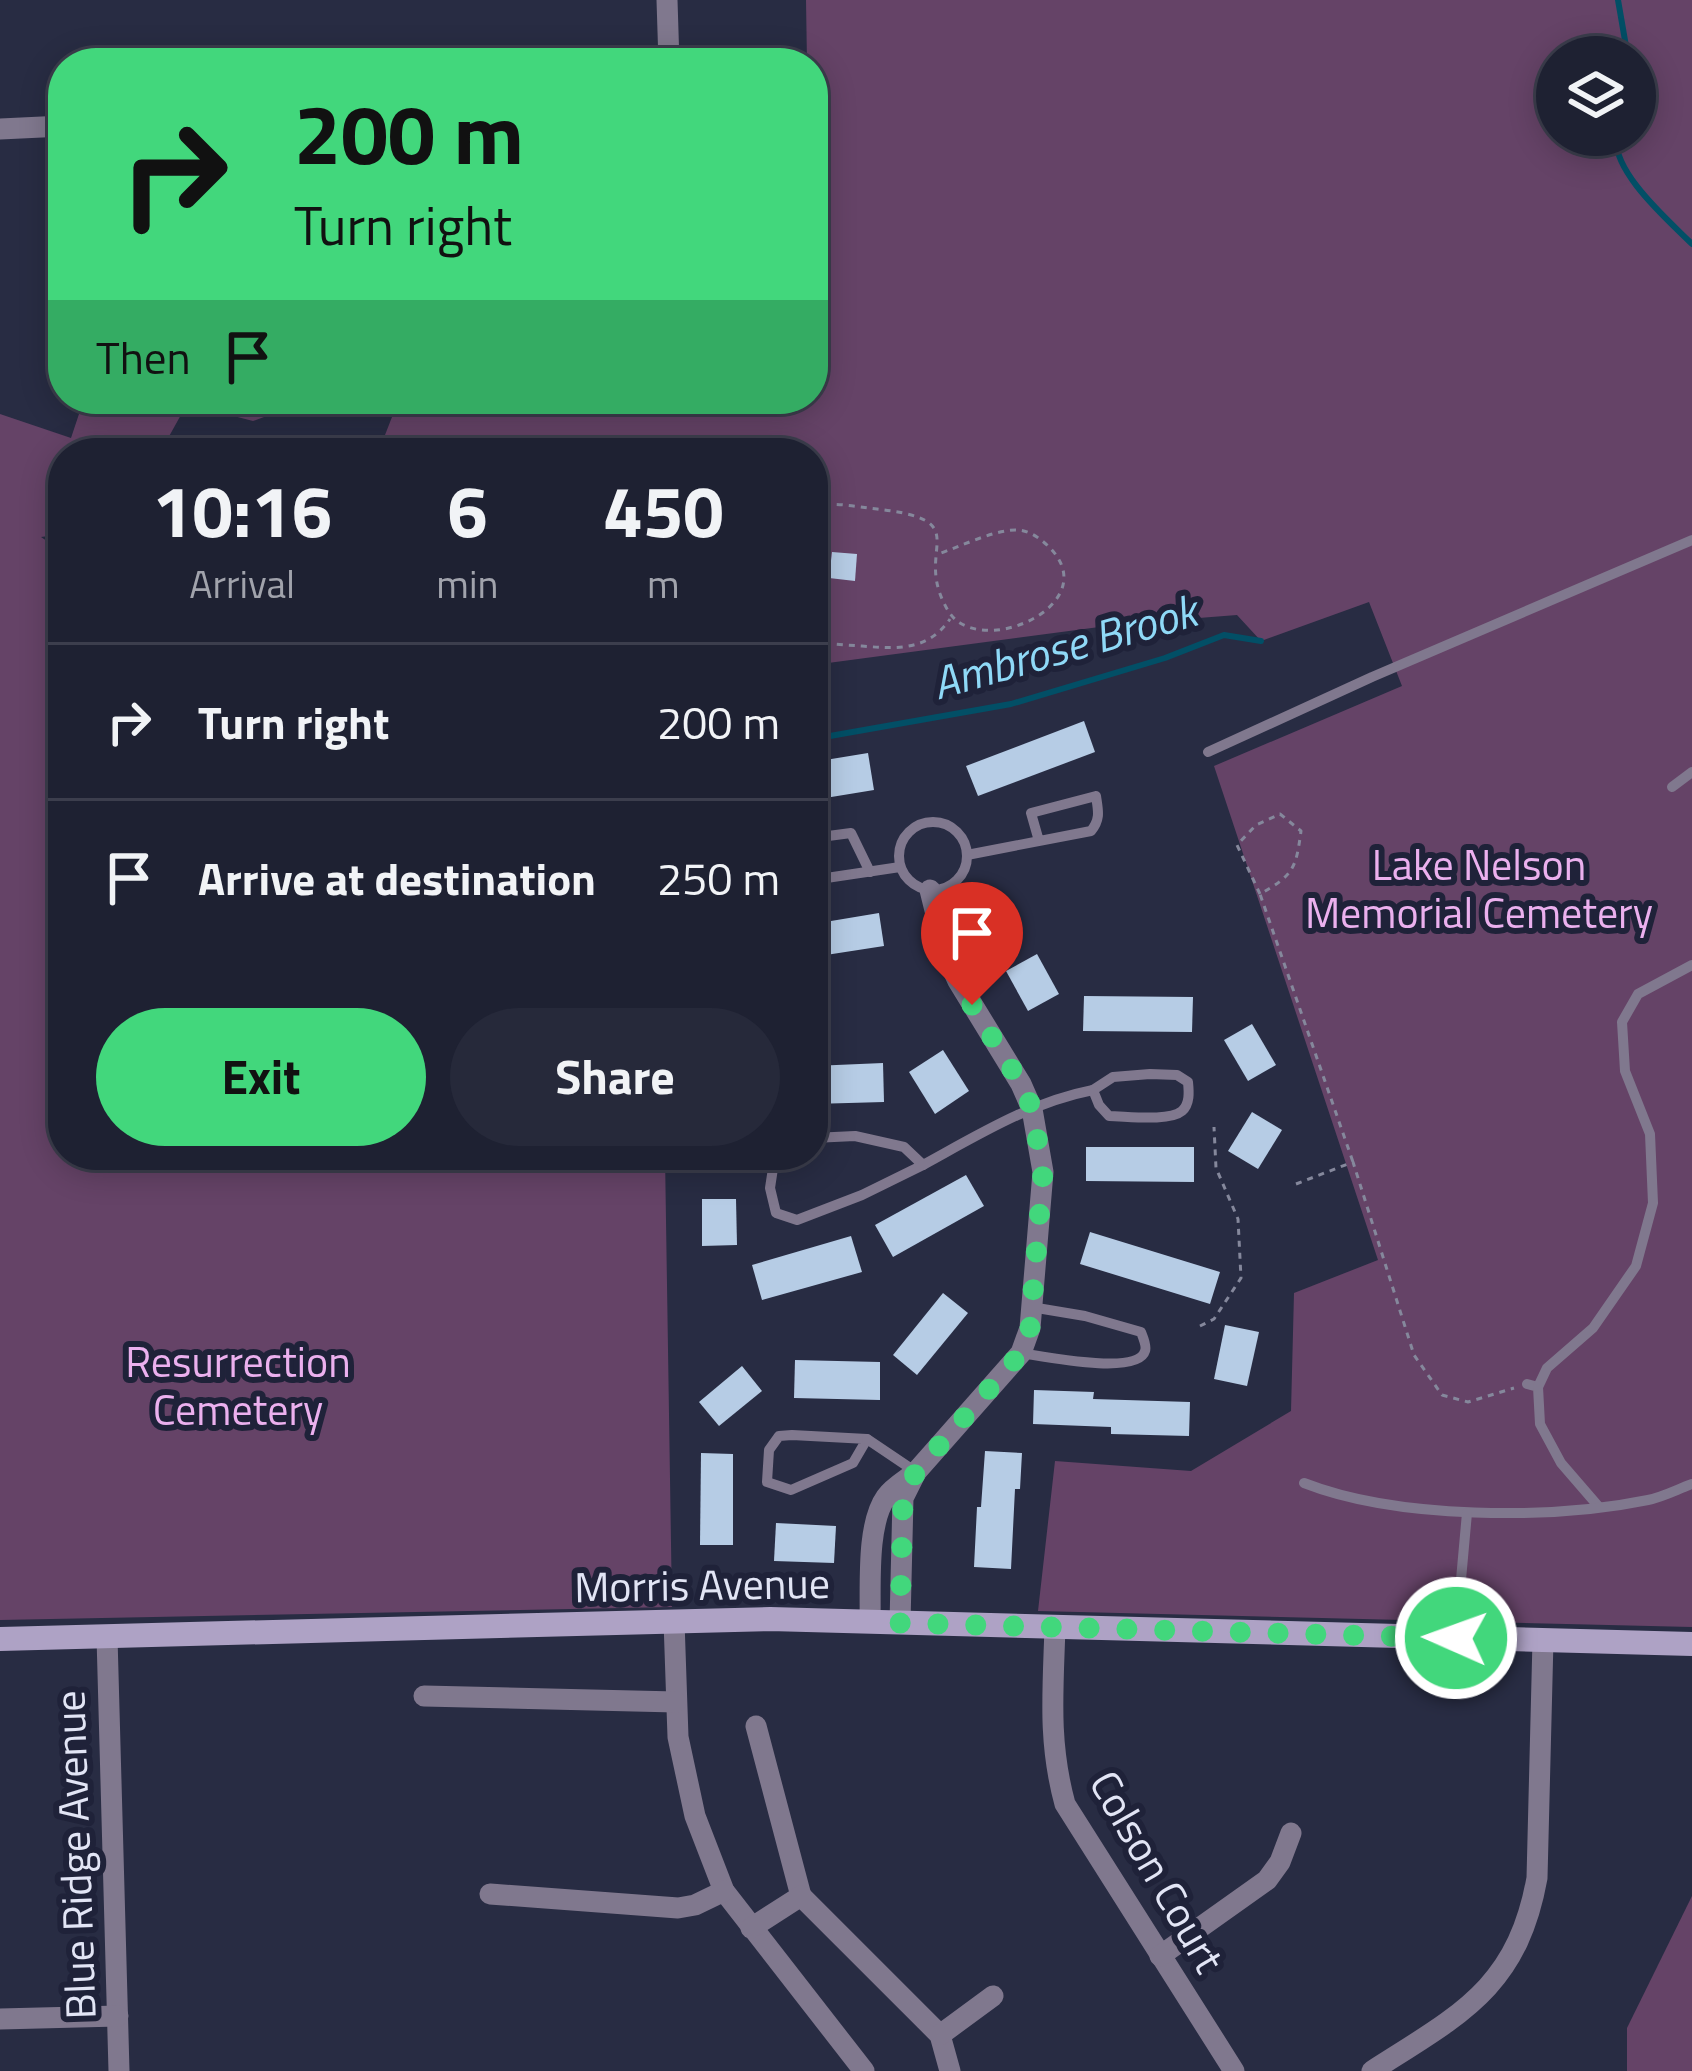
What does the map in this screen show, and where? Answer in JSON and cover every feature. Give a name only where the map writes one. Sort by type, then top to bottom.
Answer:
[{"type":"street","points":[[667,0],[669,48]]},
{"type":"street","points":[[0,129],[48,127]]},
{"type":"street","points":[[870,1622],[878,1511],[888,1494],[916,1472],[1021,1353],[1030,1328],[1043,1172],[1032,1108],[946,956],[930,890]]},
{"type":"street","points":[[900,1623],[903,1498],[916,1472]]},
{"type":"street","name":"Morris Avenue","points":[[0,1639],[770,1619],[1692,1644]]},
{"type":"street","points":[[674,1621],[678,1737],[695,1816],[724,1891],[864,2071]]},
{"type":"street","name":"Colson Court","points":[[1055,1628],[1052,1736],[1065,1804],[1234,2071]]},
{"type":"street","name":"Blue Ridge Avenue","points":[[107,1636],[119,2071]]},
{"type":"street","points":[[1372,2071],[1465,2011],[1504,1968],[1519,1942],[1537,1878],[1543,1640]]},
{"type":"street","points":[[424,1696],[676,1702]]},
{"type":"street","points":[[756,1726],[801,1896],[940,2035],[950,2071]]},
{"type":"street","points":[[1160,1956],[1267,1880],[1292,1833]]},
{"type":"street","points":[[490,1894],[678,1908],[724,1891]]},
{"type":"street","points":[[752,1928],[801,1896]]},
{"type":"street","points":[[940,2035],[993,1996]]},
{"type":"street","points":[[0,2019],[118,2016]]},
{"type":"lane","points":[[1208,752],[1692,540]]},
{"type":"lane","points":[[1672,787],[1692,772]]},
{"type":"lane","points":[[967,855],[1039,841],[1091,830],[1098,823],[1096,796],[1031,813],[1039,841]]},
{"type":"lane","points":[[926,823],[949,826],[964,843],[967,855],[960,877],[941,889],[911,883],[900,867],[907,834],[926,823]]},
{"type":"lane","points":[[828,836],[851,833],[870,872]]},
{"type":"lane","points":[[828,878],[900,867]]},
{"type":"lane","points":[[1599,1507],[1562,1463],[1540,1424],[1533,1386],[1593,1328],[1636,1266],[1653,1204],[1650,1133],[1625,1071],[1622,1022],[1638,994],[1692,965]]},
{"type":"lane","points":[[773,1170],[770,1188],[776,1213],[796,1220],[923,1166],[1008,1118],[1093,1090],[1114,1076],[1177,1075],[1189,1082],[1186,1108],[1154,1118],[1109,1116],[1093,1090]]},
{"type":"lane","points":[[828,1137],[855,1136],[904,1147],[923,1166]]},
{"type":"lane","points":[[1021,1353],[1096,1364],[1136,1362],[1147,1347],[1141,1332],[1119,1324],[1031,1307]]},
{"type":"lane","points":[[867,1439],[853,1463],[791,1490],[767,1482],[769,1450],[779,1436],[792,1435],[867,1439],[916,1472]]},
{"type":"lane","points":[[1304,1483],[1369,1500],[1467,1513],[1599,1507],[1652,1499],[1692,1484]]},
{"type":"lane","points":[[1456,1638],[1467,1513]]},
{"type":"path","points":[[828,504],[920,517],[936,532],[936,582],[952,616],[969,627],[998,630],[1042,615],[1061,592],[1063,568],[1053,550],[1021,530],[938,554]]},
{"type":"path","points":[[828,642],[912,647],[939,633],[952,616]]},
{"type":"path","points":[[1260,894],[1285,880],[1297,858],[1300,831],[1280,814],[1256,825],[1237,845],[1260,894],[1414,1354],[1442,1395],[1468,1402],[1533,1386]]},
{"type":"path","points":[[1200,1326],[1214,1319],[1241,1278],[1238,1219],[1216,1168],[1214,1127]]},
{"type":"path","points":[[1296,1184],[1353,1162]]},
{"type":"green space","name":"Lake Nelson Memorial Cemetery","points":[[806,0],[1692,0],[1692,1627],[1038,1611],[1055,1461],[1191,1471],[1291,1411],[1294,1293],[1378,1260],[1214,766],[1402,686],[1369,602],[1261,641],[1237,615],[1122,624],[828,663],[828,438],[384,438],[393,414],[828,414],[828,48],[807,48]]},
{"type":"green space","name":"Resurrection Cemetery","points":[[0,414],[71,438],[48,438],[48,536],[41,537],[48,542],[48,1170],[665,1170],[672,1607],[0,1620]]},
{"type":"green space","name":"Resurrection Cemetery","points":[[79,414],[181,414],[168,438],[71,438]]},
{"type":"green space","name":"Resurrection Cemetery","points":[[226,414],[272,414],[253,421]]},
{"type":"green space","points":[[1692,1896],[1692,2071],[1627,2071],[1627,2028]]},
{"type":"building","points":[[832,552],[857,554],[855,581],[829,578]]},
{"type":"building","points":[[1084,721],[1095,752],[978,796],[966,766]]},
{"type":"building","points":[[868,753],[874,790],[828,798],[828,760]]},
{"type":"building","points":[[879,913],[884,946],[828,955],[828,922]]},
{"type":"building","points":[[1037,954],[1059,994],[1028,1011],[1006,971]]},
{"type":"building","points":[[1084,996],[1193,997],[1192,1032],[1083,1031]]},
{"type":"building","points":[[1252,1024],[1276,1065],[1248,1081],[1224,1040]]},
{"type":"building","points":[[943,1050],[969,1091],[935,1114],[909,1072]]},
{"type":"building","points":[[883,1063],[884,1102],[828,1104],[828,1065]]},
{"type":"building","points":[[1252,1112],[1282,1130],[1258,1169],[1228,1151]]},
{"type":"building","points":[[1086,1147],[1194,1147],[1194,1182],[1086,1181]]},
{"type":"building","points":[[966,1175],[984,1206],[893,1257],[875,1225]]},
{"type":"building","points":[[702,1199],[736,1199],[737,1245],[702,1246]]},
{"type":"building","points":[[1090,1232],[1220,1272],[1210,1304],[1080,1264]]},
{"type":"building","points":[[851,1236],[862,1272],[762,1300],[752,1265]]},
{"type":"building","points":[[943,1293],[968,1313],[917,1375],[893,1355]]},
{"type":"building","points":[[1225,1325],[1259,1332],[1247,1386],[1214,1379]]},
{"type":"building","points":[[795,1360],[880,1362],[880,1400],[794,1398]]},
{"type":"building","points":[[742,1366],[762,1391],[719,1426],[699,1402]]},
{"type":"building","points":[[1034,1390],[1094,1392],[1093,1399],[1190,1402],[1189,1436],[1111,1434],[1111,1427],[1033,1424]]},
{"type":"building","points":[[985,1451],[1022,1453],[1011,1569],[974,1567]]},
{"type":"building","points":[[701,1453],[733,1454],[733,1545],[700,1545]]},
{"type":"building","points":[[776,1523],[836,1526],[834,1563],[774,1561]]},
{"type":"waterway","name":"Ambrose Brook","points":[[1618,0],[1624,36]]},
{"type":"waterway","name":"Ambrose Brook","points":[[1620,156],[1632,179],[1692,244]]},
{"type":"waterway","name":"Ambrose Brook","points":[[828,736],[1011,704],[1165,658],[1224,635],[1261,641]]},
{"type":"route","points":[[972,1005],[1032,1108],[1043,1172],[1030,1328],[1021,1353],[916,1472],[903,1498],[900,1623],[1456,1638]]}]
